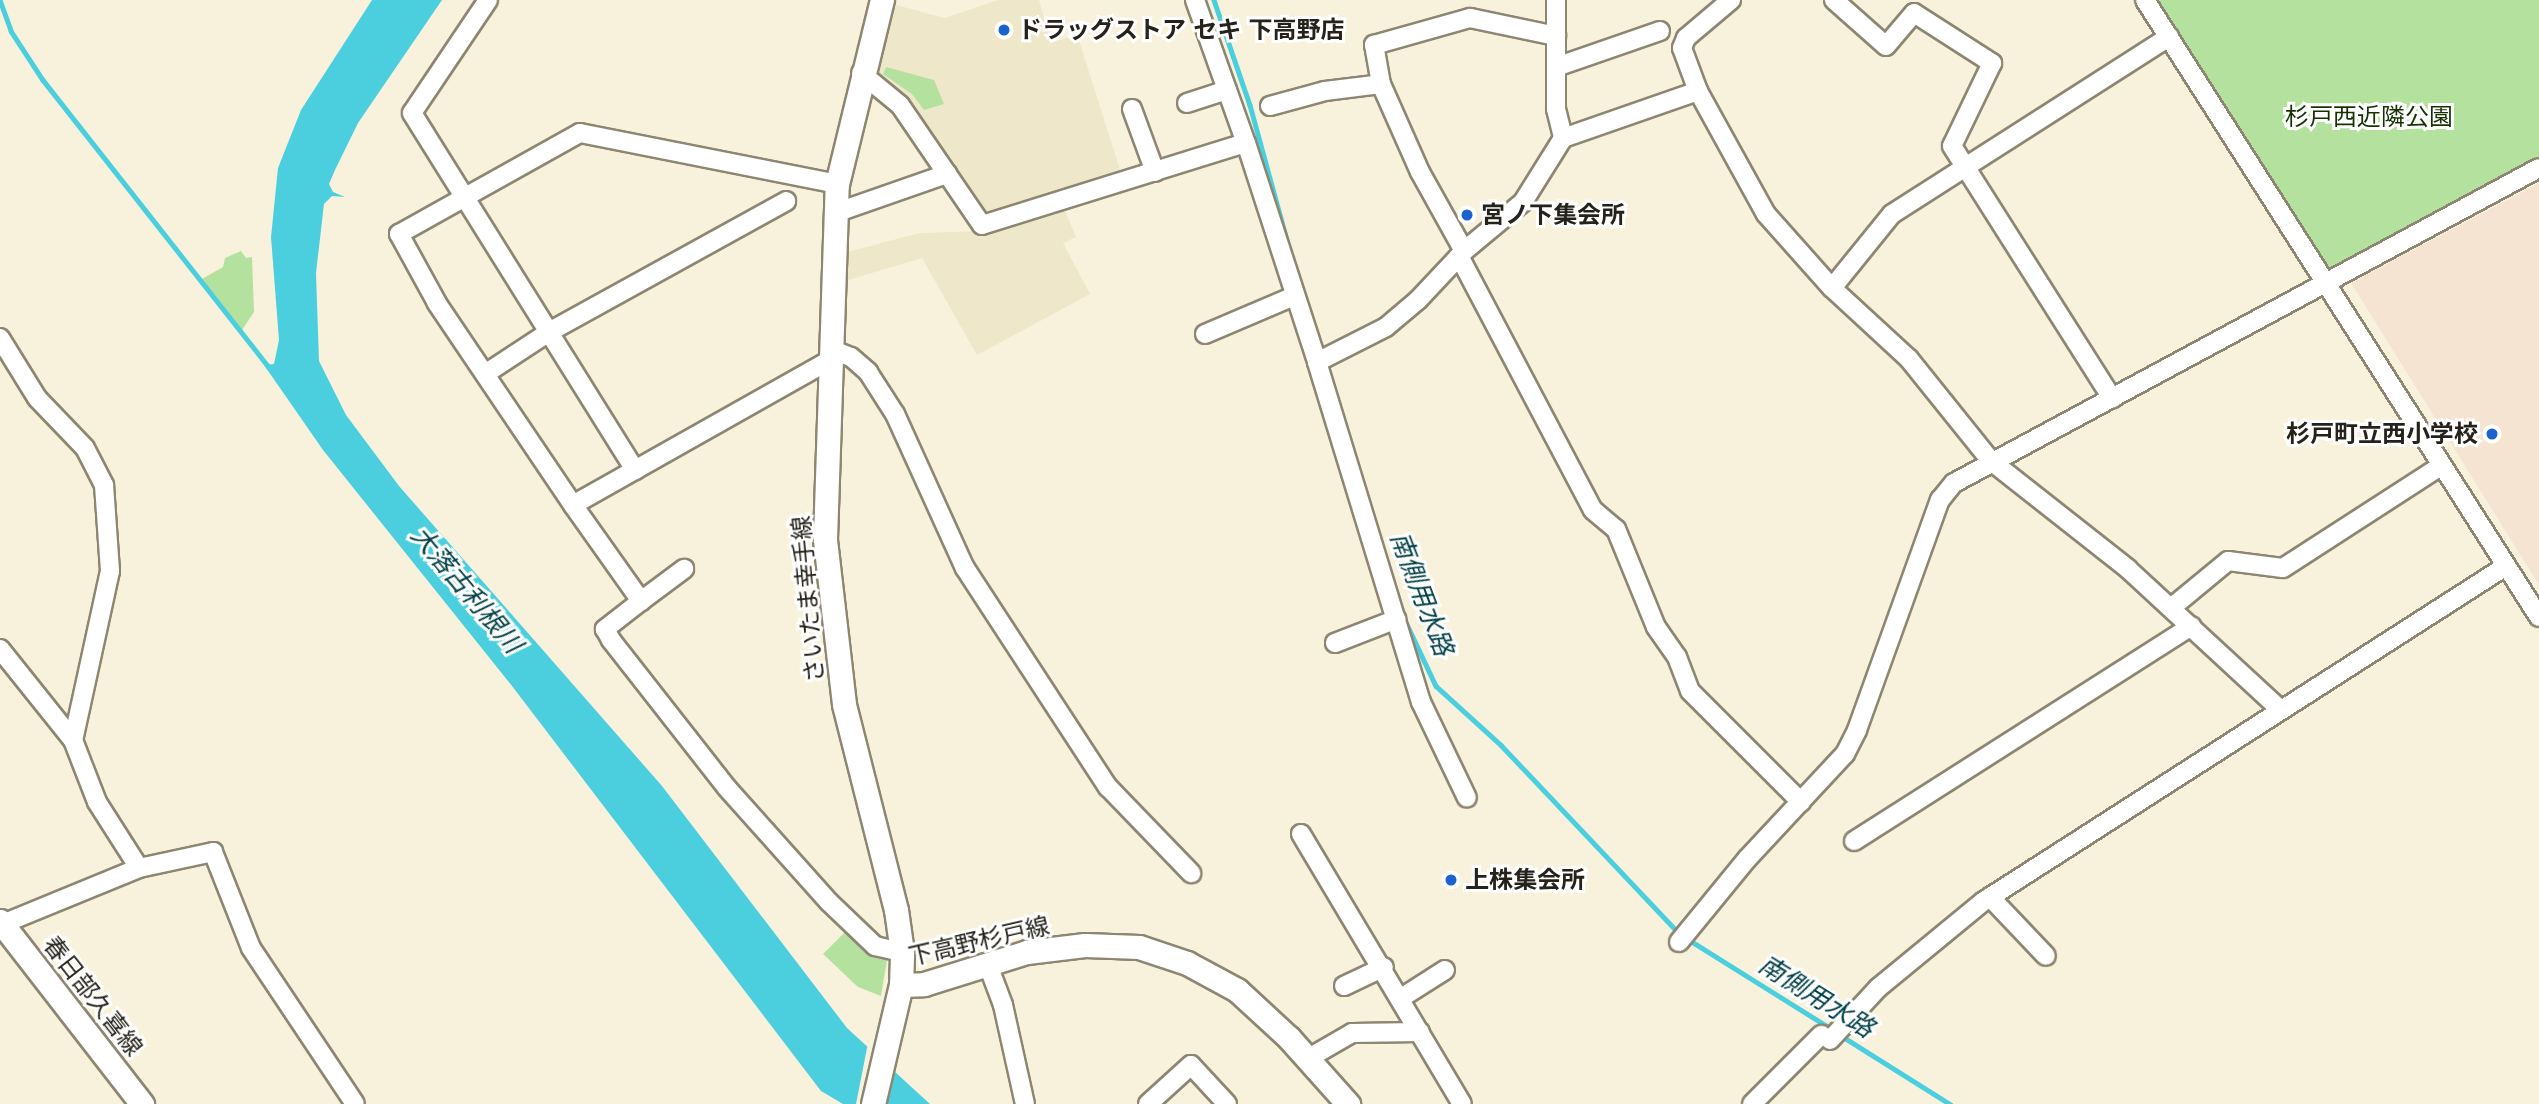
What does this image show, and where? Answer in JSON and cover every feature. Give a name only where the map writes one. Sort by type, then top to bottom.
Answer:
[{"type":"main road","name":"さいたま幸手線","points":[[873,1104],[901,985],[902,952],[896,910],[844,704],[825,539],[837,184],[861,73],[882,0]]},
{"type":"main road","name":"春日部久喜線","points":[[1,923],[142,1104]]},
{"type":"main road","name":"下高野杉戸線","points":[[901,985],[924,984],[1027,952],[1086,945],[1139,947],[1187,963],[1237,990],[1307,1059],[1337,1100]]},
{"type":"street","points":[[488,0],[412,113],[635,470]]},
{"type":"street","points":[[1195,0],[1246,143],[1317,362],[1421,702],[1467,799]]},
{"type":"street","points":[[1556,0],[1556,109],[1563,138]]},
{"type":"street","points":[[1731,0],[1686,38],[1682,48],[1698,91],[1766,214],[1832,288],[1909,359],[1991,461],[2171,608],[2281,710]]},
{"type":"street","points":[[1834,0],[1886,46],[1914,13],[1992,63],[1952,146],[2112,398]]},
{"type":"street","points":[[2145,0],[2539,617]]},
{"type":"street","points":[[1556,36],[1470,18],[1374,45],[1381,84],[1420,172],[1593,510],[1616,529],[1656,627],[1676,657],[1690,691],[1801,802]]},
{"type":"street","points":[[1556,66],[1660,31]]},
{"type":"street","points":[[1832,288],[1892,214],[2169,37]]},
{"type":"street","points":[[861,73],[900,105],[982,225],[1246,143]]},
{"type":"street","points":[[1270,106],[1325,91],[1381,84]]},
{"type":"street","points":[[1187,103],[1227,90]]},
{"type":"street","points":[[1317,362],[1387,327],[1461,253],[1523,202],[1563,138],[1698,91]]},
{"type":"street","points":[[1132,109],[1155,172]]},
{"type":"street","points":[[641,601],[437,303],[399,234],[580,133],[837,184]]},
{"type":"street","points":[[1679,942],[1747,859],[1844,754],[1857,730],[1940,500],[1954,483],[1991,461],[2305,298],[2325,281],[2539,168]]},
{"type":"street","points":[[835,213],[947,174]]},
{"type":"street","points":[[485,374],[550,332],[786,201]]},
{"type":"street","points":[[1205,334],[1294,296]]},
{"type":"street","points":[[0,338],[37,398],[85,448],[104,485],[110,571],[92,670],[73,740]]},
{"type":"street","points":[[573,505],[830,354],[851,357],[867,372],[895,414],[965,568],[1108,787],[1191,873]]},
{"type":"street","points":[[2171,608],[2228,561],[2283,568],[2442,465]]},
{"type":"street","points":[[1752,1104],[1878,988],[1990,897],[2506,566]]},
{"type":"street","points":[[684,569],[605,629],[611,640],[727,788],[828,902],[875,946],[902,952]]},
{"type":"street","points":[[1335,643],[1397,619]]},
{"type":"street","points":[[1854,841],[2190,626]]},
{"type":"street","points":[[0,649],[73,740],[97,802],[139,869]]},
{"type":"street","points":[[1301,834],[1384,967],[1462,1104]]},
{"type":"street","points":[[1,923],[139,869],[213,852],[251,948],[355,1104]]},
{"type":"street","points":[[1990,897],[2046,956]]},
{"type":"street","points":[[988,965],[1003,1005],[1025,1104]]},
{"type":"street","points":[[1344,986],[1384,967]]},
{"type":"street","points":[[1401,998],[1445,970]]},
{"type":"street","points":[[1307,1059],[1352,1033],[1420,1032]]},
{"type":"street","points":[[1148,1104],[1191,1065],[1227,1104]]},
{"type":"shaded area","points":[[998,0],[1039,0],[1051,43],[1077,34],[1122,176],[1060,199],[1076,237],[1063,243],[1090,294],[977,355],[922,258],[845,281],[847,252],[920,233],[982,231],[875,80],[896,5],[945,18]]},
{"type":"shaded area","name":"杉戸町立西小学校","points":[[2539,183],[2539,585],[2351,283]]},
{"type":"green space","name":"杉戸西近隣公園","points":[[2155,0],[2539,0],[2539,159],[2328,271]]},
{"type":"green space","points":[[886,67],[934,80],[944,104],[924,110],[912,94],[883,74]]},
{"type":"green space","points":[[241,251],[246,258],[252,257],[254,312],[242,330],[202,279],[223,267],[225,258]]},
{"type":"green space","points":[[847,930],[887,960],[881,996],[858,987],[823,954]]},
{"type":"water","name":"大落古利根川","points":[[372,0],[442,0],[358,123],[329,184],[333,192],[345,197],[332,196],[324,204],[316,273],[319,361],[346,415],[399,486],[662,786],[847,1028],[930,1104],[843,1104],[821,1091],[512,686],[323,450],[264,365],[274,364],[279,340],[271,237],[278,168],[301,110]]},
{"type":"pier","points":[[868,1043],[891,1065],[881,1104],[856,1104]]},
{"type":"waterway","points":[[0,0],[11,31],[43,80],[270,368]]},
{"type":"waterway","name":"南側用水路","points":[[1214,0],[1250,105],[1288,244]]},
{"type":"waterway","name":"南側用水路","points":[[1404,618],[1436,686],[1501,745],[1679,933]]},
{"type":"waterway","name":"南側用水路","points":[[1686,938],[1833,1030]]},
{"type":"waterway","name":"南側用水路","points":[[1840,1035],[1950,1104]]},
{"type":"place","name":"ドラッグストア セキ 下高野店","points":[[1004,30]]},
{"type":"place","name":"宮ノ下集会所","points":[[1467,215]]},
{"type":"place","name":"杉戸町立西小学校","points":[[2492,434]]},
{"type":"place","name":"上株集会所","points":[[1451,880]]}]
